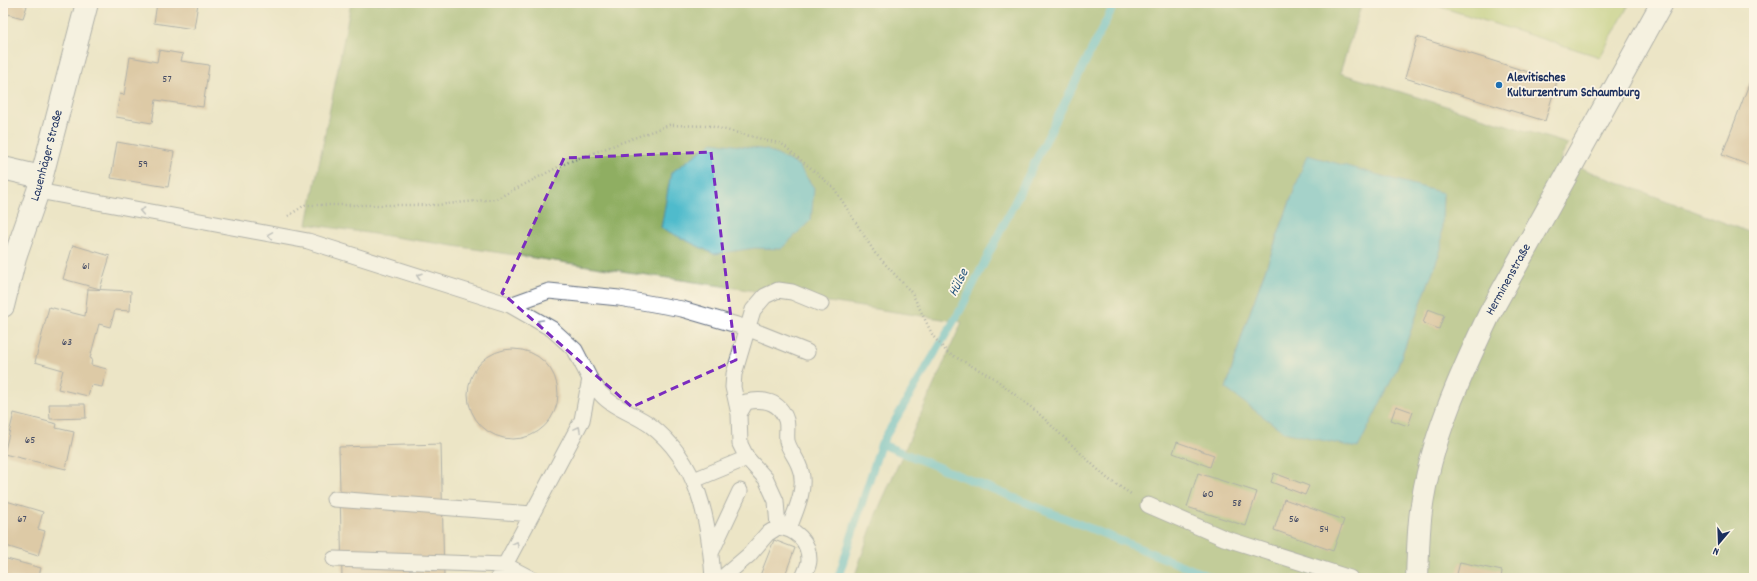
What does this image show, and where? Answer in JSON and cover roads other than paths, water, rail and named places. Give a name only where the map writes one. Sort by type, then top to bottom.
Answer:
[{"type":"street","name":"Lauenhäger Straße","points":[[3,306],[16,254],[39,184],[87,3]]},
{"type":"street","name":"Herminenstraße","points":[[1417,578],[1421,511],[1437,435],[1469,357],[1490,313],[1662,3]]},
{"type":"street","points":[[3,168],[39,184]]},
{"type":"lane","points":[[39,184],[258,233],[308,241],[510,305],[552,329],[575,350],[590,379],[602,395],[650,425],[676,451],[694,480],[704,514],[711,553],[713,578]]},
{"type":"lane","points":[[784,528],[776,501],[766,479],[748,458],[740,444],[740,414],[733,386],[734,374],[753,310],[765,296],[778,290],[792,292],[808,297],[821,304]]},
{"type":"lane","points":[[510,305],[549,291],[619,298],[682,309],[747,328],[807,352]]},
{"type":"lane","points":[[498,578],[582,420],[590,379]]},
{"type":"lane","points":[[722,578],[749,555],[767,534],[784,528],[797,505],[802,476],[800,467],[788,442],[786,431],[787,421],[782,410],[774,404],[760,399],[746,402],[740,414]]},
{"type":"lane","points":[[694,480],[748,458]]},
{"type":"lane","points":[[711,553],[740,491]]},
{"type":"lane","points":[[334,499],[532,514]]},
{"type":"lane","points":[[1148,505],[1224,538],[1350,578]]},
{"type":"lane","points":[[784,528],[798,534],[807,546],[809,561],[803,578]]},
{"type":"lane","points":[[334,559],[505,565],[530,578]]},
{"type":"water","points":[[713,142],[767,150],[798,165],[814,188],[811,220],[781,249],[755,248],[714,254],[661,228],[671,173]]},
{"type":"water","points":[[1307,155],[1443,193],[1441,249],[1395,373],[1358,448],[1284,432],[1226,389],[1245,326]]},
{"type":"waterway","name":"Hülse","points":[[838,578],[881,444],[961,309],[1115,3]]},
{"type":"waterway","points":[[881,444],[1213,578]]},
{"type":"place","name":"Alevitisches Kulturzentrum Schaumburg","points":[[1499,85]]}]
